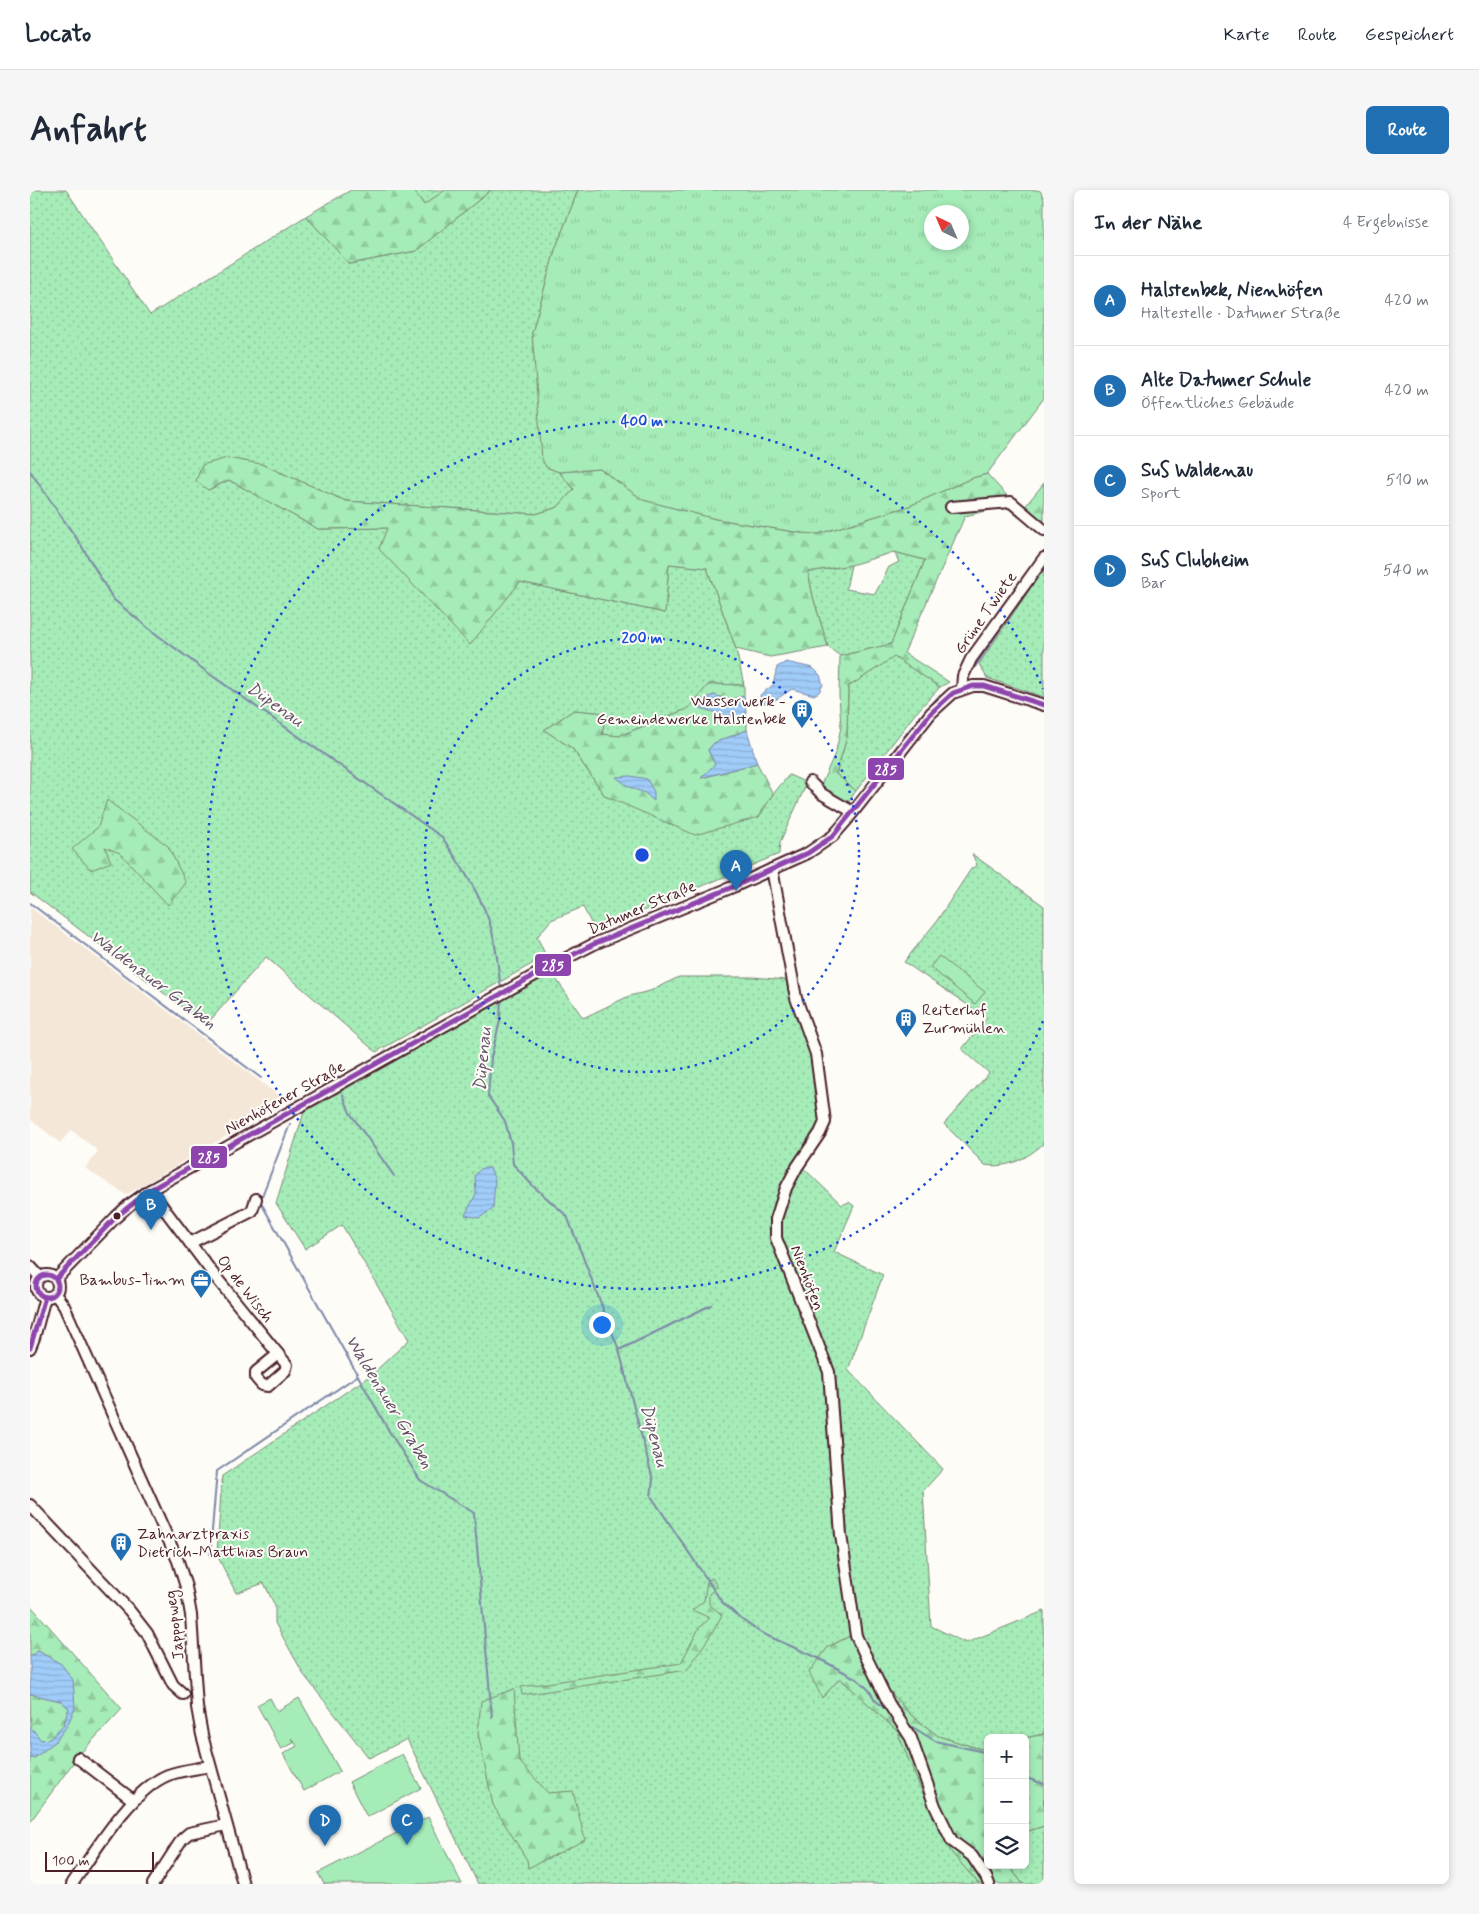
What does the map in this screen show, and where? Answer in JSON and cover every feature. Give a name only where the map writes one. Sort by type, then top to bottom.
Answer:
[{"type":"street","points":[[951,507],[1011,502],[1044,530]]},
{"type":"street","name":"Grüne Twiete","points":[[962,688],[963,676],[971,659],[1044,558]]},
{"type":"street","points":[[962,688],[984,686],[1044,705]]},
{"type":"street","name":"Datumer Straße","points":[[496,996],[596,944],[815,850],[832,836],[853,812],[931,712],[944,700],[962,688]]},
{"type":"street","points":[[810,782],[822,794],[853,812]]},
{"type":"street","name":"Nienhöfen","points":[[772,869],[796,998],[816,1054],[825,1122],[786,1188],[776,1219],[776,1238],[829,1372],[841,1535],[856,1636],[889,1704],[911,1738],[935,1806],[952,1841],[972,1856],[986,1876],[989,1884]]},
{"type":"street","name":"Nienhöfener Straße","points":[[56,1279],[114,1218],[150,1190],[496,996]]},
{"type":"street","name":"Op de Wisch","points":[[150,1190],[278,1354]]},
{"type":"street","name":"Op de Wisch","points":[[190,1243],[252,1211],[256,1199]]},
{"type":"street","points":[[30,1266],[40,1278]]},
{"type":"street","points":[[51,1276],[56,1279],[58,1286],[55,1294],[45,1297],[39,1294],[36,1289],[36,1282],[40,1278],[51,1276]]},
{"type":"street","name":"Jappopweg","points":[[55,1294],[64,1306],[107,1399],[178,1561],[186,1587],[191,1614],[197,1707],[202,1735],[243,1884]]},
{"type":"street","points":[[30,1348],[45,1297]]},
{"type":"street","points":[[30,1505],[129,1610],[147,1633],[173,1685],[183,1694]]},
{"type":"street","points":[[78,1758],[133,1800]]},
{"type":"street","points":[[72,1884],[133,1800],[153,1783],[167,1776],[181,1771],[210,1766]]},
{"type":"street","points":[[153,1884],[182,1839],[189,1833],[226,1825]]},
{"type":"shaded area","points":[[30,907],[286,1101],[126,1195],[85,1168],[98,1151],[71,1130],[60,1143],[30,1119]]},
{"type":"green space","points":[[30,190],[66,190],[150,315],[306,216],[350,264],[416,251],[491,190],[578,190],[555,250],[532,333],[546,467],[559,472],[574,489],[558,507],[536,514],[346,501],[261,464],[208,490],[229,480],[318,529],[388,528],[520,582],[665,613],[669,564],[707,568],[736,649],[744,685],[709,684],[689,708],[619,736],[602,734],[606,713],[574,710],[544,730],[572,748],[605,796],[758,817],[773,794],[789,775],[807,783],[780,842],[779,854],[595,931],[583,907],[551,920],[537,937],[546,956],[376,1052],[266,957],[206,1025],[30,892]]},
{"type":"green space","points":[[351,190],[414,190],[424,205],[445,190],[491,190],[416,251],[349,264],[306,216]]},
{"type":"green space","points":[[414,190],[445,190],[424,205]]},
{"type":"green space","points":[[578,190],[1040,190],[1044,199],[1044,398],[987,474],[972,478],[909,506],[818,534],[716,519],[643,500],[600,469],[559,472],[546,467],[542,459],[532,333],[555,250]]},
{"type":"green space","points":[[227,458],[261,464],[346,501],[536,514],[558,507],[574,489],[559,472],[600,469],[644,500],[716,519],[818,534],[909,506],[972,478],[987,474],[1010,499],[1003,507],[965,516],[904,653],[949,682],[940,687],[894,657],[848,687],[847,737],[836,774],[856,791],[847,804],[826,792],[821,785],[836,751],[841,727],[839,695],[840,656],[891,644],[925,560],[894,552],[851,565],[808,572],[813,597],[828,647],[770,657],[736,649],[707,568],[669,564],[665,613],[520,582],[470,645],[379,549],[387,528],[318,529],[229,480],[208,490],[196,481],[202,465]]},
{"type":"green space","points":[[1044,483],[1044,525],[1023,509]]},
{"type":"green space","points":[[894,552],[925,560],[891,644],[840,656],[828,647],[813,597],[808,572],[851,565],[846,589],[875,594],[889,567],[899,562]]},
{"type":"green space","points":[[1044,568],[1044,697],[987,678],[979,664]]},
{"type":"green space","points":[[894,656],[940,687],[915,714],[856,791],[836,774],[847,737],[848,687]]},
{"type":"green space","points":[[709,684],[744,685],[744,696],[728,700],[714,695],[702,700],[701,708],[737,718],[747,718],[747,730],[714,743],[708,750],[715,764],[702,778],[757,763],[773,794],[759,817],[695,835],[605,796],[572,748],[544,730],[574,710],[606,713],[602,734],[619,736],[689,708]]},
{"type":"green space","points":[[107,800],[168,846],[186,883],[168,905],[120,853],[105,847],[111,862],[91,870],[72,849],[98,827]]},
{"type":"green space","points":[[972,854],[1044,906],[1044,1143],[1024,1158],[1009,1164],[993,1166],[985,1165],[944,1124],[989,1073],[962,1049],[987,1018],[904,962],[936,922],[971,869],[977,865]]},
{"type":"green space","points":[[939,956],[985,992],[975,1004],[930,967]]},
{"type":"green space","points":[[552,973],[583,1018],[629,996],[650,991],[679,977],[753,977],[786,980],[788,991],[812,1055],[824,1108],[814,1138],[799,1164],[842,1205],[849,1202],[854,1206],[834,1252],[883,1275],[848,1370],[943,1469],[923,1491],[931,1626],[966,1643],[1044,1611],[1044,1734],[1029,1737],[1029,1734],[984,1734],[984,1748],[980,1749],[938,1736],[911,1715],[885,1686],[861,1633],[846,1532],[839,1536],[850,1636],[828,1647],[822,1698],[840,1678],[897,1731],[951,1852],[979,1884],[478,1884],[407,1739],[369,1758],[304,1675],[275,1623],[275,1606],[264,1583],[236,1593],[217,1555],[222,1476],[371,1375],[409,1340],[342,1225],[305,1249],[276,1203],[304,1112]]},
{"type":"green space","points":[[712,1578],[717,1586],[709,1594],[709,1604],[722,1615],[687,1670],[522,1695],[521,1687],[681,1663],[699,1628],[710,1618],[692,1610],[704,1601],[707,1581]]},
{"type":"green space","points":[[30,1605],[122,1709],[78,1756],[30,1822],[30,1758],[34,1758],[59,1736],[75,1707],[61,1664],[38,1651],[30,1657]]},
{"type":"green space","points":[[861,1633],[885,1686],[911,1715],[938,1736],[980,1749],[984,1748],[984,1869],[1011,1869],[1023,1884],[979,1884],[951,1852],[919,1785],[897,1731],[840,1678],[822,1698],[809,1672],[828,1647],[850,1636]]},
{"type":"green space","points":[[514,1689],[519,1761],[548,1793],[573,1791],[585,1840],[528,1868],[527,1860],[493,1805],[478,1733],[481,1701]]},
{"type":"green space","points":[[30,1694],[61,1701],[69,1708],[64,1724],[50,1739],[41,1740],[31,1730]]},
{"type":"green space","points":[[270,1698],[277,1711],[299,1698],[340,1771],[304,1791],[283,1754],[297,1746],[292,1738],[294,1743],[281,1749],[257,1705]]},
{"type":"green space","points":[[1044,1734],[1044,1826],[1029,1831],[1029,1779],[1029,1737]]},
{"type":"green space","points":[[402,1754],[421,1788],[367,1817],[349,1782]]},
{"type":"green space","points":[[428,1817],[462,1884],[324,1884],[318,1873]]},
{"type":"green space","points":[[1044,1826],[1044,1884],[1023,1884],[1011,1869],[1029,1869],[1029,1831]]},
{"type":"water","points":[[786,662],[813,668],[820,675],[823,685],[819,692],[814,695],[792,689],[769,704],[761,702],[760,695],[773,685],[777,667]]},
{"type":"water","points":[[714,695],[728,700],[744,696],[747,718],[726,716],[701,708],[702,700]]},
{"type":"water","points":[[747,730],[757,763],[701,778],[715,764],[708,750],[714,743]]},
{"type":"water","points":[[630,776],[647,779],[654,792],[654,801],[645,793],[629,787],[616,777]]},
{"type":"water","points":[[482,1168],[490,1168],[495,1180],[493,1209],[479,1218],[465,1215],[476,1194],[475,1175]]},
{"type":"water","points":[[38,1651],[61,1664],[73,1680],[75,1708],[67,1726],[55,1742],[34,1758],[30,1758],[30,1726],[41,1740],[50,1739],[64,1724],[69,1708],[61,1701],[30,1694],[30,1657]]},
{"type":"waterway","name":"Düpenau","points":[[30,471],[81,545],[113,599],[211,675],[442,837],[484,907],[495,945],[501,990]]},
{"type":"waterway","points":[[973,670],[1027,590]]},
{"type":"waterway","points":[[854,803],[910,729],[939,696]]},
{"type":"waterway","name":"Waldenauer Graben","points":[[30,903],[261,1078]]},
{"type":"waterway","name":"Düpenau","points":[[501,997],[500,1021],[491,1057],[488,1096],[505,1121],[511,1143],[513,1164],[533,1186],[567,1216],[619,1350],[653,1480],[651,1496],[722,1602],[761,1633],[818,1658],[857,1679],[869,1690],[875,1700],[890,1713]]},
{"type":"waterway","points":[[343,1095],[350,1113],[394,1176]]},
{"type":"waterway","name":"Waldenauer Graben","points":[[290,1124],[260,1201],[389,1431],[420,1480],[474,1513],[492,1717]]},
{"type":"waterway","points":[[619,1350],[711,1305]]},
{"type":"waterway","points":[[210,1554],[217,1471],[357,1376]]},
{"type":"waterway","name":"Düpenau","points":[[906,1723],[935,1741],[984,1752]]},
{"type":"waterway","name":"Düpenau","points":[[1029,1779],[1044,1784]]},
{"type":"transit line","name":"285","points":[[56,1279],[116,1217],[150,1190],[553,965],[596,943],[735,886],[808,853],[833,836],[931,713],[953,693],[973,686],[984,686],[1044,705]]},
{"type":"transit line","name":"285","points":[[47,1275],[55,1278],[58,1286],[55,1294],[47,1297],[39,1294],[36,1286],[39,1278],[47,1275]]},
{"type":"transit line","name":"285","points":[[30,1348],[45,1297]]},
{"type":"place","name":"Wasserwerk - Gemeindewerke Halstenbek","points":[[802,729]]},
{"type":"place","name":"Halstenbek, Nienhöfen","points":[[736,891]]},
{"type":"place","name":"Reiterhof Zurmühlen","points":[[906,1038]]},
{"type":"place","name":"Alte Datumer Schule","points":[[151,1230]]},
{"type":"place","name":"Bambus-Timm","points":[[201,1299]]},
{"type":"place","name":"Zahnarztpraxis Dietrich-Matthias Braun","points":[[121,1562]]},
{"type":"place","name":"SuS Waldenau","points":[[407,1845]]},
{"type":"place","name":"SuS Clubheim","points":[[325,1846]]}]
